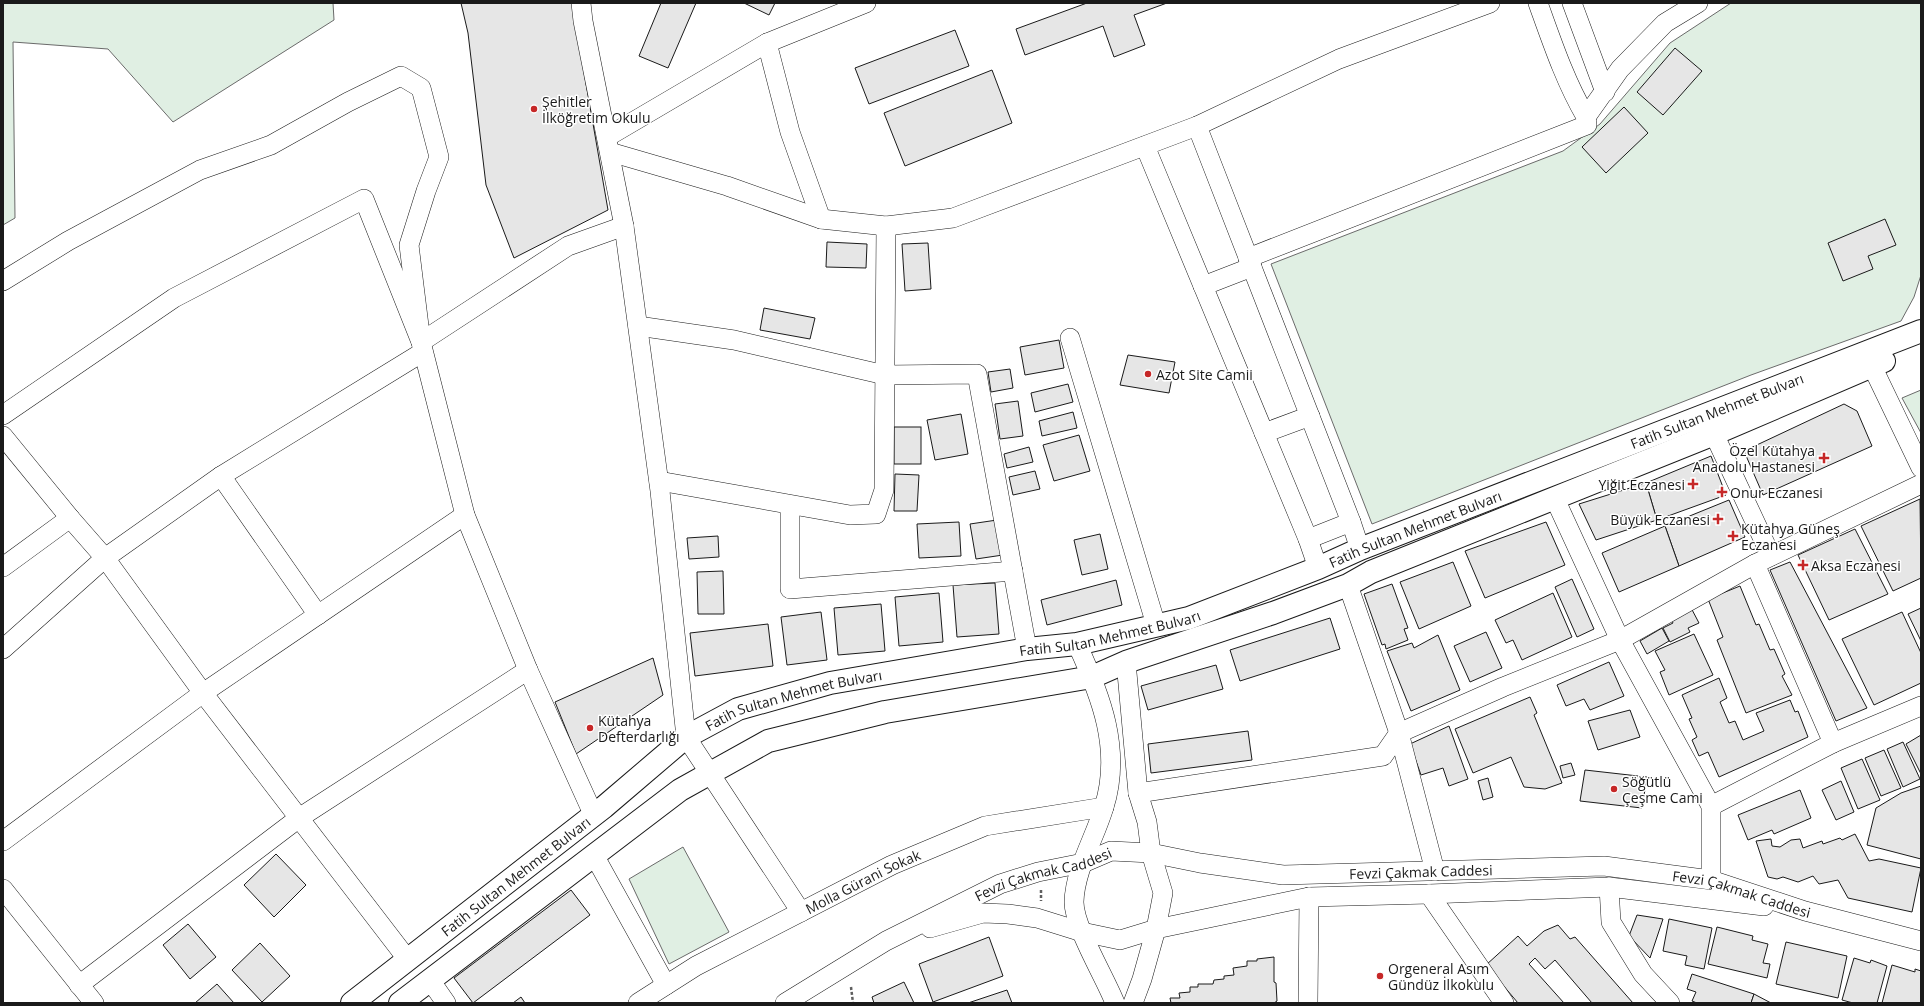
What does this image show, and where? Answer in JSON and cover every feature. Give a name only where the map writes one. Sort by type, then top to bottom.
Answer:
[{"type":"main road","name":"Fatih Sultan Mehmet Bulvarı","points":[[352,1003],[594,816],[686,737],[738,709],[830,684],[1027,649],[1077,644],[1189,618],[1318,568],[1360,549],[1921,331]]},
{"type":"main road","name":"Fatih Sultan Mehmet Bulvarı","points":[[400,1003],[680,790],[768,741],[885,712],[1092,677],[1126,662],[1273,613],[1348,585],[1371,572],[1714,434],[1872,366],[1921,347]]},
{"type":"main road","points":[[1360,549],[1371,572]]},
{"type":"main road","points":[[1318,568],[1326,592]]},
{"type":"street","points":[[581,3],[583,21],[624,226],[659,481],[686,737],[801,912]]},
{"type":"street","points":[[609,145],[767,43],[866,3]]},
{"type":"street","points":[[609,145],[821,219],[886,226],[953,218],[1196,126],[1339,59],[1490,3]]},
{"type":"street","points":[[1203,286],[1250,262],[1587,125],[1586,117],[1572,93],[1556,54],[1538,3]]},
{"type":"street","points":[[1572,3],[1605,92]]},
{"type":"street","points":[[1586,117],[1620,69],[1665,23],[1698,3]]},
{"type":"street","points":[[767,43],[790,132],[821,219]]},
{"type":"street","points":[[3,281],[68,241],[200,170],[271,145],[348,102],[401,76],[421,88],[439,157],[426,191],[409,245],[422,347],[464,515],[528,670],[594,816]]},
{"type":"street","points":[[1196,126],[1310,416],[1360,549]]},
{"type":"street","points":[[1145,146],[1308,539],[1318,568]]},
{"type":"street","points":[[3,415],[174,298],[364,199],[422,347]]},
{"type":"street","points":[[3,649],[105,558],[221,476],[422,347],[568,246],[624,226]]},
{"type":"street","points":[[659,481],[850,515],[876,514],[884,490],[886,226]]},
{"type":"street","points":[[638,326],[734,340],[885,375],[977,374],[1027,649]]},
{"type":"street","points":[[1070,338],[1156,625]]},
{"type":"street","points":[[1872,366],[1921,468]]},
{"type":"street","points":[[1264,433],[1310,416]]},
{"type":"street","points":[[1714,434],[1833,743]]},
{"type":"street","points":[[3,436],[105,558],[203,693],[408,960]]},
{"type":"street","points":[[221,476],[318,615]]},
{"type":"street","points":[[1138,793],[1383,756],[1399,733],[1504,687],[1620,640],[1763,560],[1921,484]]},
{"type":"street","points":[[1555,499],[1620,640],[1711,806],[1711,880]]},
{"type":"street","points":[[790,505],[790,589],[1013,571]]},
{"type":"street","points":[[3,841],[203,693],[464,515]]},
{"type":"street","points":[[3,567],[70,518]]},
{"type":"street","points":[[1308,539],[1351,522]]},
{"type":"street","points":[[1348,585],[1399,733],[1435,871]]},
{"type":"street","points":[[1077,644],[1092,677],[1107,721],[1112,774],[1104,807],[1083,863],[1074,903],[1082,932],[1107,982],[1115,1003]]},
{"type":"street","points":[[1126,662],[1138,793],[1148,822],[1151,853],[1163,893],[1156,929],[1142,979],[1133,1003]]},
{"type":"street","points":[[79,985],[299,818],[528,670]]},
{"type":"street","points":[[1711,806],[1833,743],[1921,706]]},
{"type":"street","name":"Molla Gürani Sokak","points":[[638,1003],[696,966],[892,865],[985,826],[1104,807]]},
{"type":"street","name":"Fevzi Çakmak Caddesi","points":[[785,1003],[886,940],[1000,884],[1038,872],[1083,863],[1111,851],[1151,853],[1200,863],[1282,874],[1604,866],[1711,880],[1805,911]]},
{"type":"street","points":[[594,855],[666,985]]},
{"type":"street","points":[[1609,887],[1611,922],[1643,974],[1670,1003]]},
{"type":"street","name":"Fevzi Çakmak Caddesi","points":[[886,940],[983,913],[1008,914],[1037,918],[1082,932],[1120,940],[1156,929],[1309,897],[1609,887],[1805,911]]},
{"type":"street","points":[[3,889],[94,1003]]},
{"type":"street","points":[[1429,894],[1504,1003]]},
{"type":"street","points":[[1308,1003],[1309,897]]},
{"type":"street","points":[[1805,911],[1920,935]]},
{"type":"street","points":[[430,980],[446,1003]]},
{"type":"path","points":[[1041,886],[1041,906]]},
{"type":"path","points":[[851,987],[853,1003]]},
{"type":"green space","points":[[3,3],[333,3],[334,20],[173,122],[108,49],[13,42],[15,218],[3,225]]},
{"type":"green space","points":[[1731,3],[1921,3],[1921,275],[1914,297],[1901,321],[1751,375],[1372,524],[1271,264],[1563,151],[1600,124],[1670,43]]},
{"type":"green space","points":[[1921,390],[1921,433],[1902,398]]},
{"type":"green space","points":[[683,847],[729,932],[669,964],[629,879]]},
{"type":"building","name":"Şehitler İlköğretim Okulu","points":[[461,3],[572,3],[608,210],[514,258],[486,185],[468,33]]},
{"type":"building","points":[[661,3],[696,3],[668,68],[639,56]]},
{"type":"building","points":[[744,3],[775,3],[769,15]]},
{"type":"building","points":[[1087,3],[1167,3],[1134,15],[1145,45],[1114,57],[1103,26],[1025,55],[1016,29]]},
{"type":"building","points":[[955,30],[969,66],[869,104],[855,68]]},
{"type":"building","points":[[1675,48],[1702,71],[1663,115],[1637,92]]},
{"type":"building","points":[[992,70],[1012,123],[905,166],[884,113]]},
{"type":"building","points":[[1624,107],[1648,133],[1606,173],[1582,147]]},
{"type":"building","points":[[1885,219],[1896,245],[1868,256],[1873,269],[1843,281],[1828,243]]},
{"type":"building","points":[[827,242],[867,244],[866,268],[826,267]]},
{"type":"building","points":[[928,243],[931,289],[905,291],[902,244]]},
{"type":"building","points":[[764,308],[815,318],[810,339],[760,330]]},
{"type":"building","points":[[1059,340],[1064,368],[1025,375],[1020,347]]},
{"type":"building","name":"Azot Site Camii","points":[[1128,355],[1175,362],[1169,393],[1120,385]]},
{"type":"building","points":[[1010,369],[1013,388],[991,392],[988,372]]},
{"type":"building","points":[[1068,384],[1073,402],[1035,412],[1031,393]]},
{"type":"building","points":[[1018,401],[1023,436],[1000,439],[995,404]]},
{"type":"building","name":"Özel Kütahya Anadolu Hastanesi","points":[[1844,404],[1857,411],[1872,446],[1763,495],[1744,451]]},
{"type":"building","points":[[1073,412],[1077,428],[1042,436],[1039,421]]},
{"type":"building","points":[[961,414],[968,454],[935,460],[927,420]]},
{"type":"building","points":[[894,427],[921,427],[921,464],[894,464]]},
{"type":"building","points":[[1079,435],[1090,471],[1054,481],[1043,445]]},
{"type":"building","points":[[1029,447],[1033,462],[1007,468],[1004,454]]},
{"type":"building","points":[[1711,456],[1726,495],[1657,520],[1646,483]]},
{"type":"building","points":[[1035,471],[1040,489],[1013,495],[1009,477]]},
{"type":"building","points":[[895,474],[919,475],[917,511],[894,511]]},
{"type":"building","points":[[1646,483],[1657,520],[1596,540],[1579,504]]},
{"type":"building","points":[[1920,499],[1921,578],[1893,591],[1861,526]]},
{"type":"building","points":[[1729,500],[1745,537],[1679,566],[1665,526]]},
{"type":"building","points":[[997,520],[1003,555],[976,559],[970,524]]},
{"type":"building","points":[[959,522],[961,556],[919,558],[917,524]]},
{"type":"building","points":[[1546,522],[1565,565],[1485,598],[1465,551]]},
{"type":"building","points":[[1665,526],[1679,566],[1619,592],[1602,553]]},
{"type":"building","points":[[1855,529],[1888,594],[1829,620],[1798,555]]},
{"type":"building","points":[[1100,534],[1108,569],[1082,575],[1074,540]]},
{"type":"building","points":[[718,536],[719,557],[689,559],[687,538]]},
{"type":"building","points":[[1453,562],[1471,606],[1419,629],[1400,582]]},
{"type":"building","points":[[1790,562],[1867,708],[1836,721],[1770,570]]},
{"type":"building","points":[[723,571],[724,614],[698,614],[697,572]]},
{"type":"building","points":[[1572,579],[1594,629],[1577,637],[1555,587]]},
{"type":"building","points":[[1116,580],[1122,605],[1047,625],[1041,600]]},
{"type":"building","points":[[995,583],[999,634],[957,637],[953,585]]},
{"type":"building","points":[[1392,584],[1408,628],[1404,629],[1408,640],[1386,649],[1385,644],[1382,645],[1364,594]]},
{"type":"building","points":[[1740,586],[1756,625],[1759,624],[1770,650],[1774,649],[1785,674],[1782,676],[1792,695],[1746,713],[1717,640],[1723,637],[1708,599]]},
{"type":"building","points":[[939,593],[943,642],[899,646],[895,597]]},
{"type":"building","points":[[1553,593],[1572,637],[1522,660],[1513,640],[1506,643],[1495,620]]},
{"type":"building","points":[[881,604],[885,651],[838,655],[834,608]]},
{"type":"building","points":[[1689,604],[1699,623],[1688,628],[1690,632],[1670,642],[1663,628],[1673,623],[1669,615]]},
{"type":"building","points":[[1921,608],[1921,641],[1908,614]]},
{"type":"building","points":[[821,612],[827,660],[787,665],[781,617]]},
{"type":"building","points":[[1902,612],[1921,653],[1921,683],[1874,705],[1842,639]]},
{"type":"building","points":[[1330,618],[1340,649],[1240,681],[1230,650]]},
{"type":"building","points":[[768,624],[773,666],[695,676],[690,633]]},
{"type":"building","points":[[1662,628],[1669,641],[1647,654],[1640,641]]},
{"type":"building","points":[[1486,632],[1502,668],[1470,682],[1454,646]]},
{"type":"building","points":[[1694,634],[1713,675],[1669,695],[1660,672],[1665,670],[1655,651]]},
{"type":"building","points":[[1438,635],[1460,690],[1411,711],[1387,651],[1412,643],[1414,648]]},
{"type":"building","name":"Kütahya Defterdarlığı","points":[[653,658],[663,695],[576,754],[555,702]]},
{"type":"building","points":[[1609,662],[1624,696],[1590,710],[1584,699],[1566,706],[1557,685]]},
{"type":"building","points":[[1216,665],[1223,689],[1148,710],[1141,686]]},
{"type":"building","points":[[1719,678],[1727,698],[1720,702],[1729,723],[1735,721],[1743,740],[1764,731],[1756,713],[1790,700],[1795,712],[1798,711],[1808,737],[1719,777],[1708,752],[1699,756],[1692,740],[1697,737],[1689,719],[1692,718],[1682,695]]},
{"type":"building","points":[[1530,697],[1537,713],[1534,715],[1562,783],[1545,789],[1524,787],[1511,757],[1473,773],[1455,729]]},
{"type":"building","points":[[1630,710],[1640,737],[1598,750],[1588,721]]},
{"type":"building","points":[[1449,726],[1468,779],[1449,786],[1443,768],[1421,775],[1410,744]]},
{"type":"building","points":[[1248,731],[1252,760],[1151,773],[1148,744]]},
{"type":"building","points":[[1921,735],[1921,774],[1906,744]]},
{"type":"building","points":[[1903,742],[1920,779],[1903,787],[1887,749]]},
{"type":"building","points":[[1884,750],[1901,788],[1881,796],[1865,758]]},
{"type":"building","points":[[1862,759],[1880,800],[1858,809],[1841,768]]},
{"type":"building","points":[[1571,763],[1575,775],[1563,778],[1560,766]]},
{"type":"building","name":"Söğütlü Çeşme Cami","points":[[1585,770],[1647,777],[1642,808],[1580,801]]},
{"type":"building","points":[[1488,778],[1493,797],[1483,800],[1478,781]]},
{"type":"building","points":[[1841,781],[1854,812],[1836,820],[1822,790]]},
{"type":"building","points":[[1921,786],[1921,859],[1867,845],[1876,808],[1901,793]]},
{"type":"building","points":[[1800,790],[1811,818],[1774,834],[1772,830],[1748,840],[1738,815]]},
{"type":"building","points":[[1855,834],[1869,861],[1879,859],[1921,868],[1912,912],[1848,898],[1838,880],[1819,884],[1813,876],[1798,882],[1783,877],[1777,879],[1768,877],[1756,841],[1771,839],[1772,846],[1780,847],[1791,840],[1800,839],[1803,848],[1822,841],[1823,844],[1840,838],[1842,840]]},
{"type":"building","points":[[276,854],[306,885],[274,917],[244,885]]},
{"type":"building","points":[[571,890],[590,915],[473,1003],[454,978]]},
{"type":"building","points":[[1637,915],[1663,919],[1650,958],[1629,936]]},
{"type":"building","points":[[1669,919],[1712,928],[1704,969],[1685,965],[1687,956],[1663,951]]},
{"type":"building","points":[[188,924],[216,957],[190,979],[163,945]]},
{"type":"building","points":[[1558,925],[1570,939],[1575,937],[1633,1003],[1592,1003],[1555,960],[1545,969],[1535,958],[1529,964],[1564,1003],[1518,1003],[1486,965],[1518,936],[1527,946],[1544,931]]},
{"type":"building","points":[[1717,927],[1753,936],[1752,940],[1768,944],[1763,963],[1770,964],[1767,978],[1708,964]]},
{"type":"building","points":[[989,937],[1003,976],[933,1002],[919,964]]},
{"type":"building","points":[[1786,942],[1847,956],[1838,998],[1776,984]]},
{"type":"building","points":[[260,943],[290,976],[262,1002],[232,970]]},
{"type":"building","points":[[1274,957],[1274,982],[1276,983],[1277,1001],[1274,1003],[1171,1003],[1170,998],[1180,998],[1179,993],[1190,992],[1190,987],[1198,987],[1198,984],[1213,984],[1214,980],[1224,979],[1224,976],[1234,975],[1233,968],[1247,966],[1247,961],[1257,961],[1257,959]]},
{"type":"building","points":[[1854,958],[1870,963],[1871,960],[1887,966],[1877,1003],[1853,1003],[1842,1000]]},
{"type":"building","points":[[1892,965],[1915,972],[1915,969],[1921,971],[1921,1003],[1882,1003]]},
{"type":"building","points":[[1692,974],[1754,994],[1751,1003],[1697,1003],[1692,1001],[1696,992],[1687,989]]},
{"type":"building","points":[[904,982],[914,1003],[874,1003],[872,997]]},
{"type":"building","points":[[217,984],[234,1003],[195,1003]]},
{"type":"building","points":[[1007,990],[1012,1003],[968,1003]]},
{"type":"building","points":[[1754,994],[1771,1003],[1751,1003]]},
{"type":"building","points":[[521,997],[525,1003],[513,1003]]},
{"type":"place","name":"Şehitler İlköğretim Okulu","points":[[534,109]]},
{"type":"place","name":"Azot Site Camii","points":[[1148,374]]},
{"type":"place","name":"Özel Kütahya Anadolu Hastanesi","points":[[1824,458]]},
{"type":"place","name":"Yiğit Eczanesi","points":[[1693,484]]},
{"type":"place","name":"Onur Eczanesi","points":[[1722,492]]},
{"type":"place","name":"Büyük Eczanesi","points":[[1718,519]]},
{"type":"place","name":"Kütahya Güneş Eczanesi","points":[[1733,536]]},
{"type":"place","name":"Aksa Eczanesi","points":[[1803,565]]},
{"type":"place","name":"Kütahya Defterdarlığı","points":[[590,728]]},
{"type":"place","name":"Söğütlü Çeşme Cami","points":[[1614,789]]},
{"type":"place","name":"Orgeneral Asım Gündüz İlkokulu","points":[[1380,976]]}]
